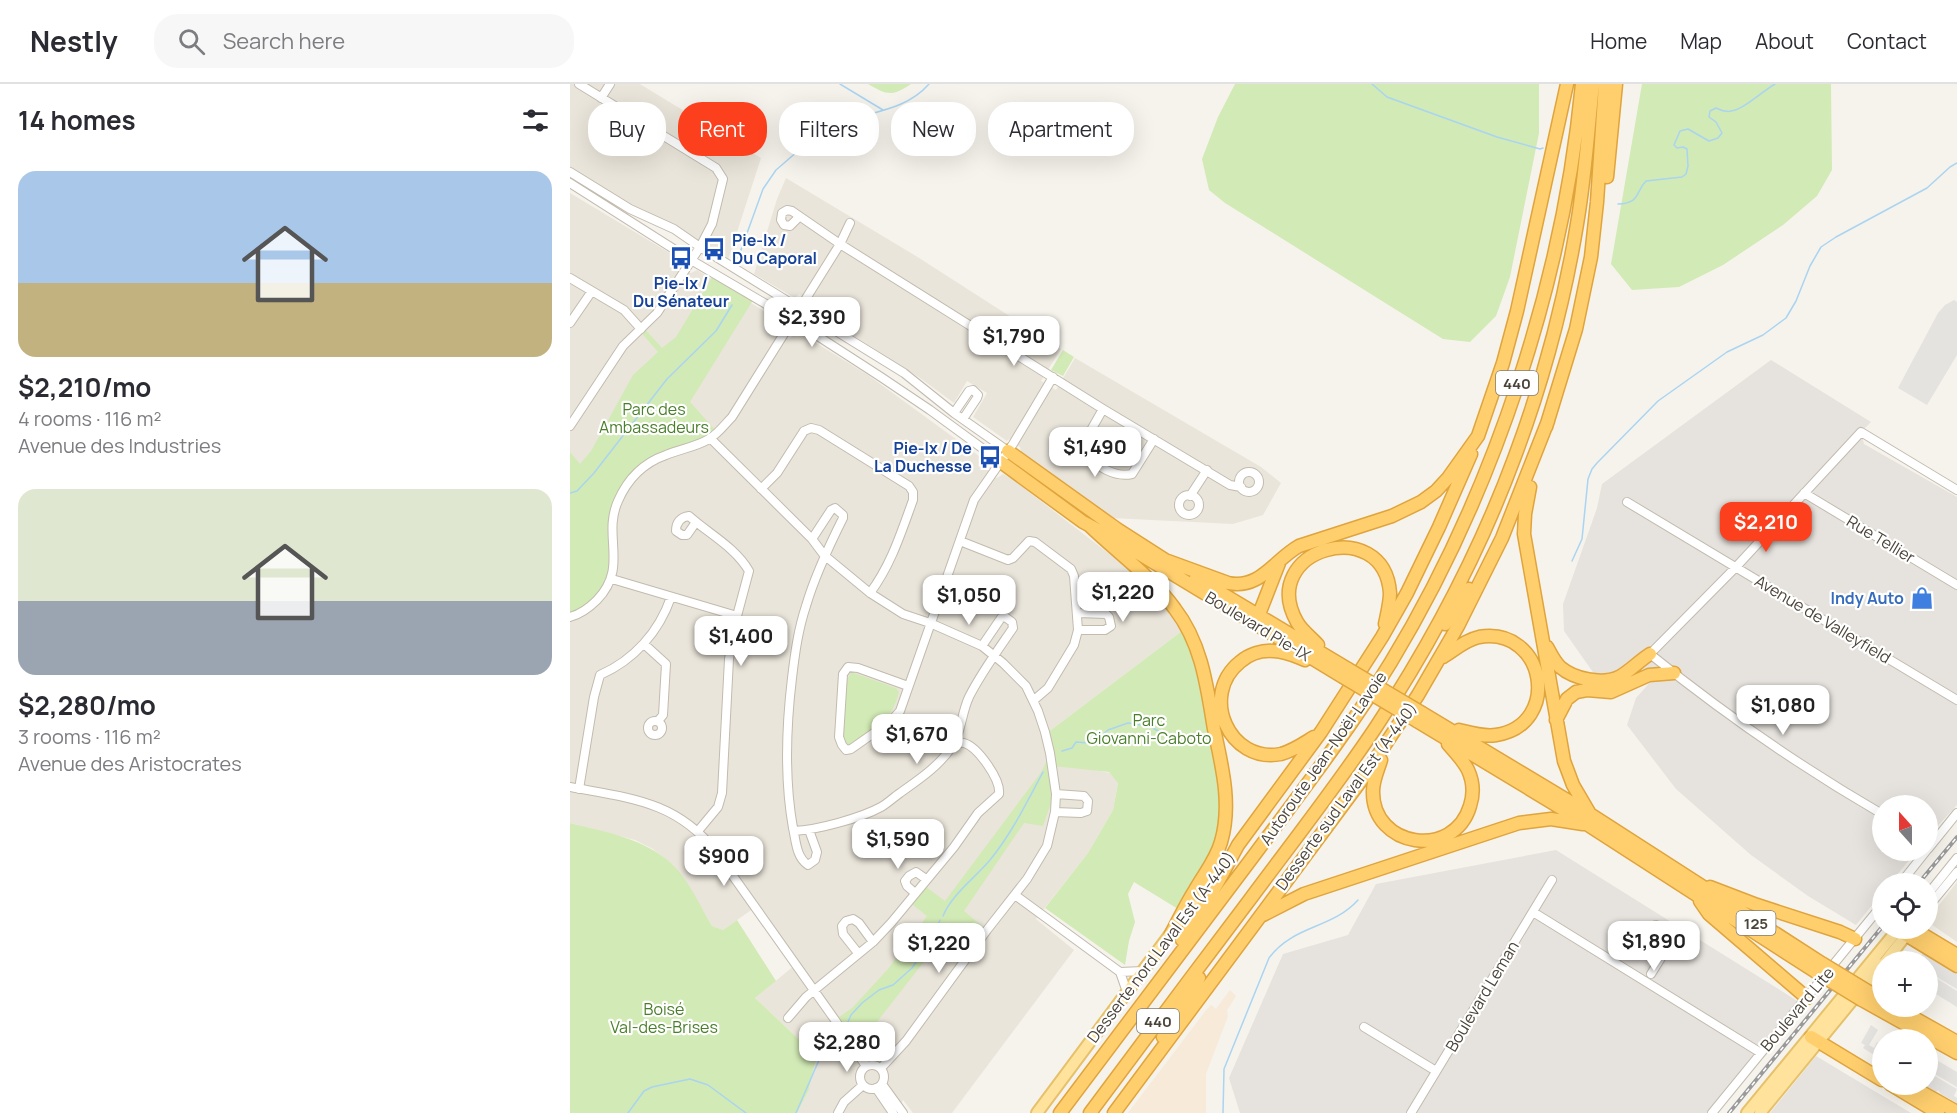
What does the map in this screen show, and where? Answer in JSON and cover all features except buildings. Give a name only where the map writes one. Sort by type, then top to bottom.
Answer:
[{"type":"highway","points":[[1556,136],[1559,84]]},
{"type":"highway","points":[[1165,560],[1223,582],[1236,585],[1253,582],[1292,550],[1306,543],[1398,514],[1427,498],[1448,478],[1478,436],[1503,363],[1517,311],[1567,84]]},
{"type":"highway","name":"Autoroute Jean-Noël-Lavoie","points":[[1060,1113],[1352,722],[1407,633],[1449,554],[1479,487],[1497,439],[1543,296],[1568,192],[1582,84]]},
{"type":"highway","name":"Autoroute Jean-Noël-Lavoie","points":[[1090,1113],[1352,761],[1414,666],[1481,539],[1516,453],[1560,311],[1573,252],[1585,169],[1593,84]]},
{"type":"highway","points":[[1591,257],[1598,201],[1605,84]]},
{"type":"highway","points":[[1262,915],[1304,894],[1519,823],[1551,819],[1589,820],[1570,779],[1556,720],[1527,556],[1524,520],[1548,421],[1576,329],[1605,187],[1616,84]]},
{"type":"highway","name":"Desserte sud Laval Est (A-440)","points":[[1114,1113],[1386,745],[1439,659],[1494,555],[1511,519],[1548,421]]},
{"type":"highway","name":"Desserte nord Laval Est (A-440)","points":[[1238,845],[1322,732],[1382,637],[1439,527],[1478,436]]},
{"type":"highway","name":"Boulevard Pie-IX","points":[[1008,451],[1165,560],[1257,620],[1690,879],[1820,968]]},
{"type":"highway","name":"Boulevard Pie-IX","points":[[1001,462],[1090,526],[1257,620],[1329,657],[1343,673]]},
{"type":"highway","points":[[1041,492],[1043,485],[1051,482]]},
{"type":"highway","points":[[1090,526],[1147,578],[1176,609],[1193,639],[1205,681],[1225,787],[1226,822],[1216,857],[1171,934]]},
{"type":"highway","points":[[1329,657],[1297,622],[1290,599],[1291,585],[1299,568],[1313,555],[1323,550],[1342,547],[1355,549],[1374,560],[1382,569],[1388,582],[1390,597],[1382,637]]},
{"type":"highway","points":[[1414,666],[1494,555]]},
{"type":"highway","points":[[1257,620],[1279,562]]},
{"type":"highway","points":[[1541,634],[1559,666],[1573,674],[1597,681],[1607,681],[1618,677],[1650,654]]},
{"type":"highway","points":[[1439,659],[1470,640],[1486,637],[1500,638],[1512,642],[1526,652],[1534,666],[1539,690],[1534,706],[1513,730],[1488,736],[1445,732]]},
{"type":"highway","points":[[1322,732],[1282,754],[1265,754],[1249,749],[1236,739],[1225,725],[1220,705],[1222,687],[1228,674],[1239,662],[1252,654],[1264,651],[1289,654],[1343,673]]},
{"type":"highway","points":[[1632,682],[1647,663],[1650,654]]},
{"type":"highway","points":[[1556,720],[1567,699],[1576,692],[1583,690],[1613,691],[1652,674],[1674,673]]},
{"type":"highway","points":[[1386,745],[1374,783],[1377,812],[1387,826],[1402,837],[1415,841],[1431,840],[1449,834],[1462,822],[1473,794],[1468,770],[1445,732]]},
{"type":"highway","name":"Boulevard Pie-IX","points":[[1589,820],[1696,895],[1957,1053]]},
{"type":"highway","points":[[1142,1003],[1218,882],[1238,845]]},
{"type":"highway","points":[[1690,879],[1757,906],[1840,932],[1855,939]]},
{"type":"highway","points":[[1696,895],[1709,914],[1807,998]]},
{"type":"highway","points":[[1139,1080],[1227,930]]},
{"type":"highway","points":[[1918,939],[1957,966]]},
{"type":"highway","points":[[1923,939],[1957,956]]},
{"type":"highway","name":"Boulevard Pie-IX","points":[[1865,996],[1872,998]]},
{"type":"highway","points":[[1913,1017],[1957,1042]]},
{"type":"highway","points":[[1817,1036],[1872,1066]]},
{"type":"highway","points":[[1817,1036],[1872,1073]]},
{"type":"highway","points":[[1908,1095],[1938,1113]]},
{"type":"highway","points":[[1927,1095],[1957,1112]]},
{"type":"main road","name":"Desserte nord Laval Est (A-440)","points":[[1037,1113],[1238,845]]},
{"type":"main road","points":[[1760,1113],[1817,1036],[1898,939]]},
{"type":"main road","points":[[1747,1113],[1872,976]]},
{"type":"street","points":[[570,426],[623,346],[657,313],[700,247],[714,216],[723,180],[716,168],[579,84]]},
{"type":"street","points":[[601,98],[610,84]]},
{"type":"street","name":"Boulevard Pie-IX","points":[[570,172],[630,209],[674,229],[904,373],[954,413],[1008,451]]},
{"type":"street","name":"Boulevard Pie-IX","points":[[570,183],[691,260],[793,320],[930,410],[1001,462]]},
{"type":"street","points":[[799,217],[1103,409],[1230,485],[1241,487]]},
{"type":"street","points":[[570,617],[580,614],[593,604],[603,594],[612,579],[615,553],[613,523],[617,503],[630,479],[651,462],[710,438],[732,417],[840,244],[850,223]]},
{"type":"street","points":[[570,278],[624,310],[641,329]]},
{"type":"street","points":[[570,323],[592,291]]},
{"type":"street","points":[[908,686],[858,668],[848,667],[843,674],[839,737],[846,750],[891,722],[900,711],[975,500],[1053,377]]},
{"type":"street","points":[[954,413],[969,391],[973,390],[978,395],[977,398],[963,419]]},
{"type":"street","points":[[1103,409],[1082,446],[1084,455],[1112,473],[1124,476],[1132,474],[1154,439]]},
{"type":"street","points":[[761,489],[777,473],[804,431],[811,428],[819,430],[909,486],[913,492],[913,500],[892,558],[883,576],[870,593]]},
{"type":"street","points":[[1872,808],[1820,777],[1650,654],[1736,567],[1862,432],[1957,490]]},
{"type":"street","points":[[710,438],[812,539],[824,555],[870,593],[903,614],[982,646],[995,656],[1026,686],[1034,700],[1050,753],[1056,794],[1055,812],[1047,846],[1027,879],[906,1041],[881,1068]]},
{"type":"street","points":[[1190,496],[1207,470]]},
{"type":"street","name":"Rue Tellier","points":[[1804,494],[1957,585]]},
{"type":"street","name":"Avenue de Valleyfield","points":[[1627,502],[1957,700]]},
{"type":"street","points":[[809,830],[817,852],[815,860],[808,865],[799,854],[788,801],[787,738],[796,647],[806,606],[824,555],[843,515],[835,508],[831,510],[812,539]]},
{"type":"street","points":[[696,522],[730,549],[748,571],[729,659],[722,793],[718,807],[698,831]]},
{"type":"street","points":[[960,541],[1008,560],[1013,558],[1029,541],[1035,542],[1071,569],[1074,576],[1078,613],[1078,630],[1074,645],[1048,688],[1034,700]]},
{"type":"street","points":[[612,579],[737,616]]},
{"type":"street","points":[[579,789],[594,697],[600,675],[634,655],[666,610],[671,597]]},
{"type":"street","points":[[1078,613],[1107,614],[1110,617],[1111,626],[1105,630],[1078,630]]},
{"type":"street","points":[[794,831],[809,830],[881,807],[925,776],[954,744],[969,696],[1013,628],[1012,622],[1005,617],[1001,618],[982,646]]},
{"type":"street","points":[[644,644],[666,664],[663,715],[658,721]]},
{"type":"street","points":[[788,1018],[806,997],[873,942],[954,847],[978,813],[999,794],[1000,789],[995,778],[978,753],[964,743],[954,744]]},
{"type":"street","points":[[570,787],[651,804],[698,831],[716,852],[866,1066]]},
{"type":"street","points":[[1055,812],[1081,813],[1087,811],[1088,808],[1088,801],[1084,796],[1056,794]]},
{"type":"street","points":[[1938,835],[1957,813]]},
{"type":"street","points":[[1938,882],[1957,858]]},
{"type":"street","points":[[1908,873],[1918,861]]},
{"type":"street","points":[[915,893],[905,881],[915,872],[926,879]]},
{"type":"street","points":[[1938,895],[1957,872]]},
{"type":"street","name":"Boulevard Leman","points":[[1411,1113],[1552,880]]},
{"type":"street","points":[[1015,895],[1120,972],[1127,992]]},
{"type":"street","points":[[1533,912],[1761,1053]]},
{"type":"street","name":"Boulevard Lite","points":[[1712,1113],[1872,918]]},
{"type":"street","points":[[858,953],[843,934],[842,926],[846,921],[853,919],[859,923],[873,942]]},
{"type":"street","points":[[1651,974],[1672,940],[1671,935],[1656,925]]},
{"type":"street","points":[[1120,972],[1143,971]]},
{"type":"street","points":[[1364,1027],[1436,1071]]},
{"type":"street","points":[[875,1064],[881,1068],[885,1076],[879,1086],[869,1089],[863,1085],[860,1075],[866,1066],[875,1064]]},
{"type":"street","points":[[838,1113],[844,1102],[863,1085]]},
{"type":"street","points":[[879,1086],[893,1113]]},
{"type":"street","points":[[879,1086],[903,1113]]},
{"type":"shaded area","points":[[570,84],[640,84],[678,107],[678,156],[758,156],[761,158],[727,263],[630,209],[570,172]]},
{"type":"shaded area","points":[[786,178],[916,256],[1061,349],[1041,381],[1056,390],[1075,358],[1261,467],[1281,483],[1263,515],[1233,524],[1111,518],[1022,456],[1020,447],[1009,439],[1007,441],[973,417],[987,393],[967,381],[954,403],[920,378],[812,309],[812,301],[799,294],[795,298],[754,274],[777,199]]},
{"type":"shaded area","points":[[570,193],[678,258],[680,267],[691,273],[697,270],[777,319],[777,329],[789,339],[796,333],[803,335],[868,375],[990,464],[987,469],[997,478],[1003,474],[1012,479],[1129,569],[1169,611],[1182,631],[1045,733],[1095,770],[1110,773],[1118,782],[1113,810],[1088,853],[1036,919],[1074,950],[952,1113],[913,1113],[903,1100],[897,1113],[797,1113],[808,1092],[806,1046],[755,998],[795,965],[754,908],[723,930],[712,926],[673,865],[653,849],[635,840],[570,823]]},
{"type":"shaded area","points":[[1954,300],[1957,302],[1957,355],[1927,405],[1898,388],[1938,313]]},
{"type":"shaded area","points":[[1771,360],[1871,422],[1861,432],[1864,444],[1957,497],[1957,805],[1938,826],[1938,795],[1872,795],[1872,861],[1909,861],[1898,873],[1872,873],[1872,905],[1856,925],[1808,896],[1751,855],[1676,789],[1627,725],[1636,698],[1652,680],[1634,660],[1617,675],[1595,675],[1564,631],[1563,604],[1597,508],[1602,484]]},
{"type":"shaded area","points":[[1556,850],[1799,1002],[1712,1113],[1240,1113],[1229,1078],[1283,954],[1348,935],[1376,884]]},
{"type":"shaded area","points":[[1957,882],[1957,942],[1938,929],[1938,906]]},
{"type":"shaded area","points":[[1938,962],[1957,974],[1957,989],[1938,978]]},
{"type":"shaded area","points":[[1938,979],[1957,991],[1957,1007],[1938,995]]},
{"type":"shaded area","points":[[1230,990],[1236,996],[1227,1010],[1228,1016],[1206,1074],[1206,1113],[1128,1113],[1207,1009],[1211,1005],[1216,1009]]},
{"type":"shaded area","points":[[1871,1025],[1877,1029],[1872,1029],[1872,1040],[1869,1045],[1872,1047],[1872,1054],[1863,1048],[1865,1045],[1861,1043]]},
{"type":"shaded area","points":[[1816,1056],[1872,1090],[1872,1095],[1881,1095],[1911,1113],[1770,1113]]},
{"type":"shaded area","points":[[1938,1061],[1957,1072],[1957,1087],[1938,1076]]},
{"type":"shaded area","points":[[1938,1078],[1957,1089],[1954,1096],[1957,1098],[1957,1103],[1938,1090]]},
{"type":"green space","points":[[868,84],[911,84],[890,93]]},
{"type":"green space","points":[[1235,84],[1539,84],[1539,133],[1510,277],[1496,316],[1470,342],[1443,339],[1225,203],[1209,190],[1202,159],[1218,117]]},
{"type":"green space","points":[[1642,84],[1831,84],[1832,170],[1817,196],[1783,225],[1723,265],[1679,287],[1632,290],[1611,264]]},
{"type":"green space","name":"Parc des Ambassadeurs","points":[[714,274],[755,297],[690,402],[717,432],[635,473],[617,503],[615,553],[603,594],[570,617],[570,452],[580,464],[591,451],[633,375],[658,352],[639,330],[643,327],[662,348],[676,337]]},
{"type":"green space","points":[[1063,350],[1074,357],[1063,376],[1051,370]]},
{"type":"green space","points":[[1182,631],[1198,668],[1221,796],[1221,821],[1216,844],[1178,909],[1134,882],[1128,894],[1135,922],[1125,965],[1045,908],[1088,853],[1113,810],[1118,783],[1109,772],[1053,766],[1056,789],[1043,826],[1024,823],[964,911],[987,930],[973,949],[948,931],[873,1027],[846,1037],[815,1062],[808,1092],[797,1113],[570,1113],[570,823],[624,837],[649,848],[678,870],[712,926],[723,930],[737,920],[776,981],[755,998],[807,1047],[835,1020],[852,1008],[888,969],[927,916],[908,901],[922,884],[945,901],[1042,771],[1050,753],[1045,732],[1051,730]]},
{"type":"green space","points":[[851,672],[896,688],[899,692],[896,703],[881,725],[850,748],[844,744],[843,738],[846,682]]},
{"type":"waterway","points":[[840,84],[883,110]]},
{"type":"waterway","points":[[879,111],[906,102],[929,84]]},
{"type":"waterway","points":[[1372,84],[1387,97],[1497,137],[1543,148]]},
{"type":"waterway","points":[[1618,204],[1631,202],[1646,181],[1682,177],[1686,174],[1687,149],[1677,148],[1674,145],[1680,131],[1688,129],[1709,141],[1718,138],[1722,133],[1716,122],[1709,117],[1710,111],[1716,108],[1725,111],[1737,109],[1775,84]]},
{"type":"waterway","points":[[738,258],[763,189],[776,170],[792,156]]},
{"type":"waterway","points":[[1572,561],[1582,539],[1588,479],[1597,463],[1658,401],[1727,352],[1763,335],[1786,318],[1821,247],[1927,188],[1957,163]]},
{"type":"waterway","points":[[570,493],[577,491],[594,473],[667,379],[716,331],[732,305]]},
{"type":"waterway","points":[[1062,751],[1072,748],[1076,742],[1089,743],[1097,740],[1108,730],[1128,723],[1149,726],[1175,743],[1187,740]]},
{"type":"waterway","points":[[943,916],[952,900],[990,860],[1005,839],[1043,772]]},
{"type":"waterway","points":[[1223,1113],[1224,1069],[1269,958],[1289,939],[1336,917],[1358,900]]},
{"type":"waterway","points":[[847,1024],[851,1015],[862,1003],[879,990],[893,985],[912,968],[932,939],[940,920]]},
{"type":"waterway","points":[[796,1113],[822,1050],[832,1038]]},
{"type":"waterway","points":[[628,1113],[644,1091],[652,1087],[690,1079],[708,1085],[746,1113]]},
{"type":"railway","points":[[1927,873],[1957,837]]},
{"type":"railway","points":[[1729,1113],[1872,939]]},
{"type":"place","name":"Pie-Ix / Du Caporal","points":[[714,249]]},
{"type":"place","name":"Pie-Ix / Du Sénateur","points":[[681,258]]},
{"type":"place","name":"Pie-Ix / De La Duchesse","points":[[990,457]]},
{"type":"place","name":"Indy Auto","points":[[1922,598]]},
{"type":"park label","name":"Parc Giovanni-Caboto","points":[[1149,729]]},
{"type":"park label","name":"Boisé Val-des-Brises","points":[[664,1018]]}]
